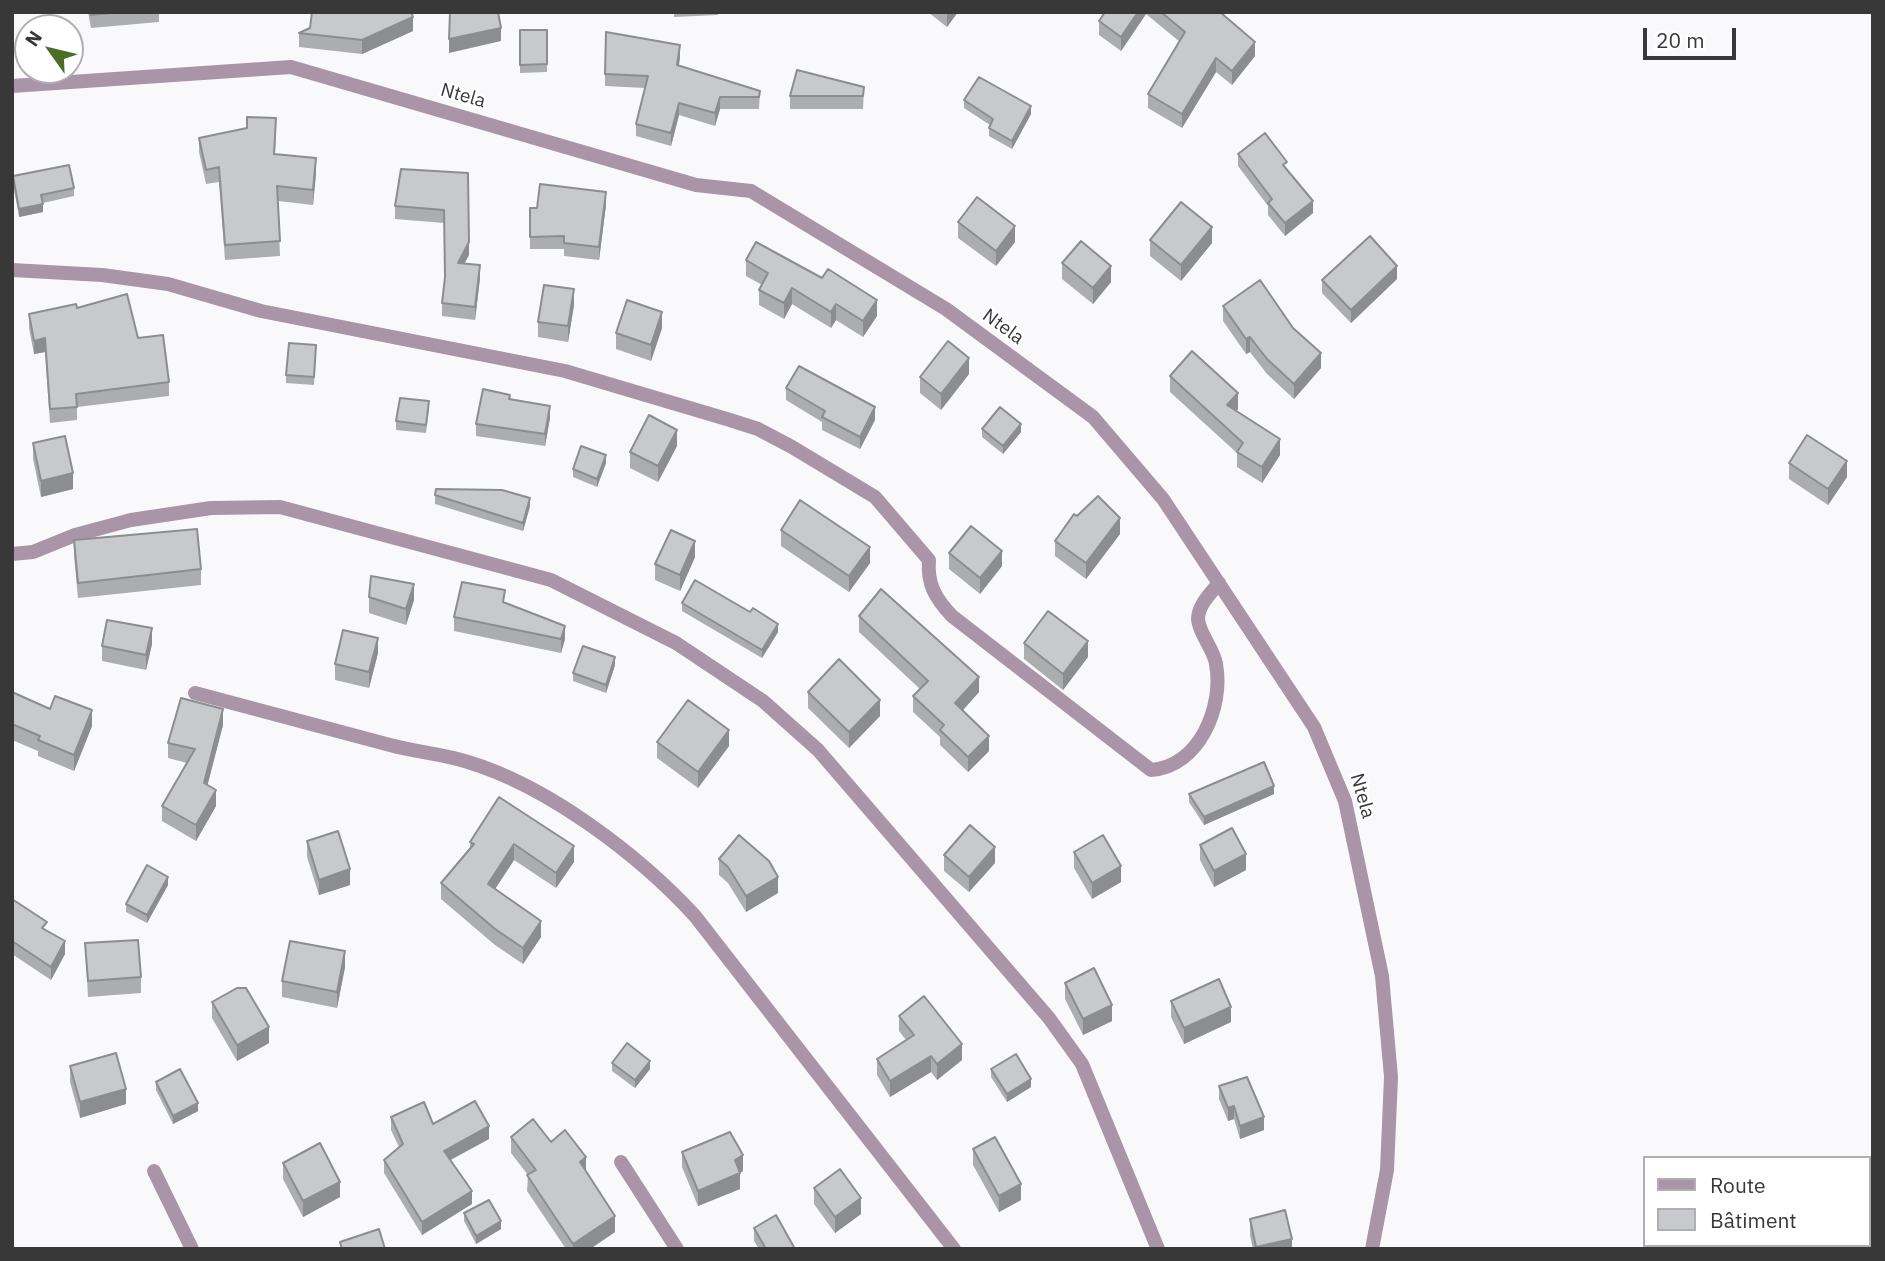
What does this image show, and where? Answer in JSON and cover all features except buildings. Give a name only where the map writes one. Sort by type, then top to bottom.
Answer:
[{"type":"street","name":"Ntela","points":[[12,86],[291,67],[696,185],[751,191],[946,309],[1093,417],[1163,499],[1314,727],[1345,801],[1382,976],[1391,1077],[1387,1170],[1372,1249]]},
{"type":"street","points":[[12,270],[102,275],[168,284],[275,314],[565,371],[758,429],[875,497],[929,560],[927,577],[936,599],[951,616],[1150,770],[1164,769],[1185,758],[1200,739],[1212,715],[1219,686],[1216,661],[1198,620],[1203,602],[1219,583]]},
{"type":"street","points":[[12,554],[33,552],[75,535],[131,520],[211,508],[280,507],[551,580],[676,643],[763,701],[818,750],[1049,1018],[1082,1064],[1158,1249]]},
{"type":"street","points":[[195,693],[393,746],[469,762],[534,791],[596,829],[664,882],[695,916],[954,1249]]},
{"type":"street","points":[[621,1162],[677,1249]]},
{"type":"street","points":[[154,1171],[192,1249]]}]
